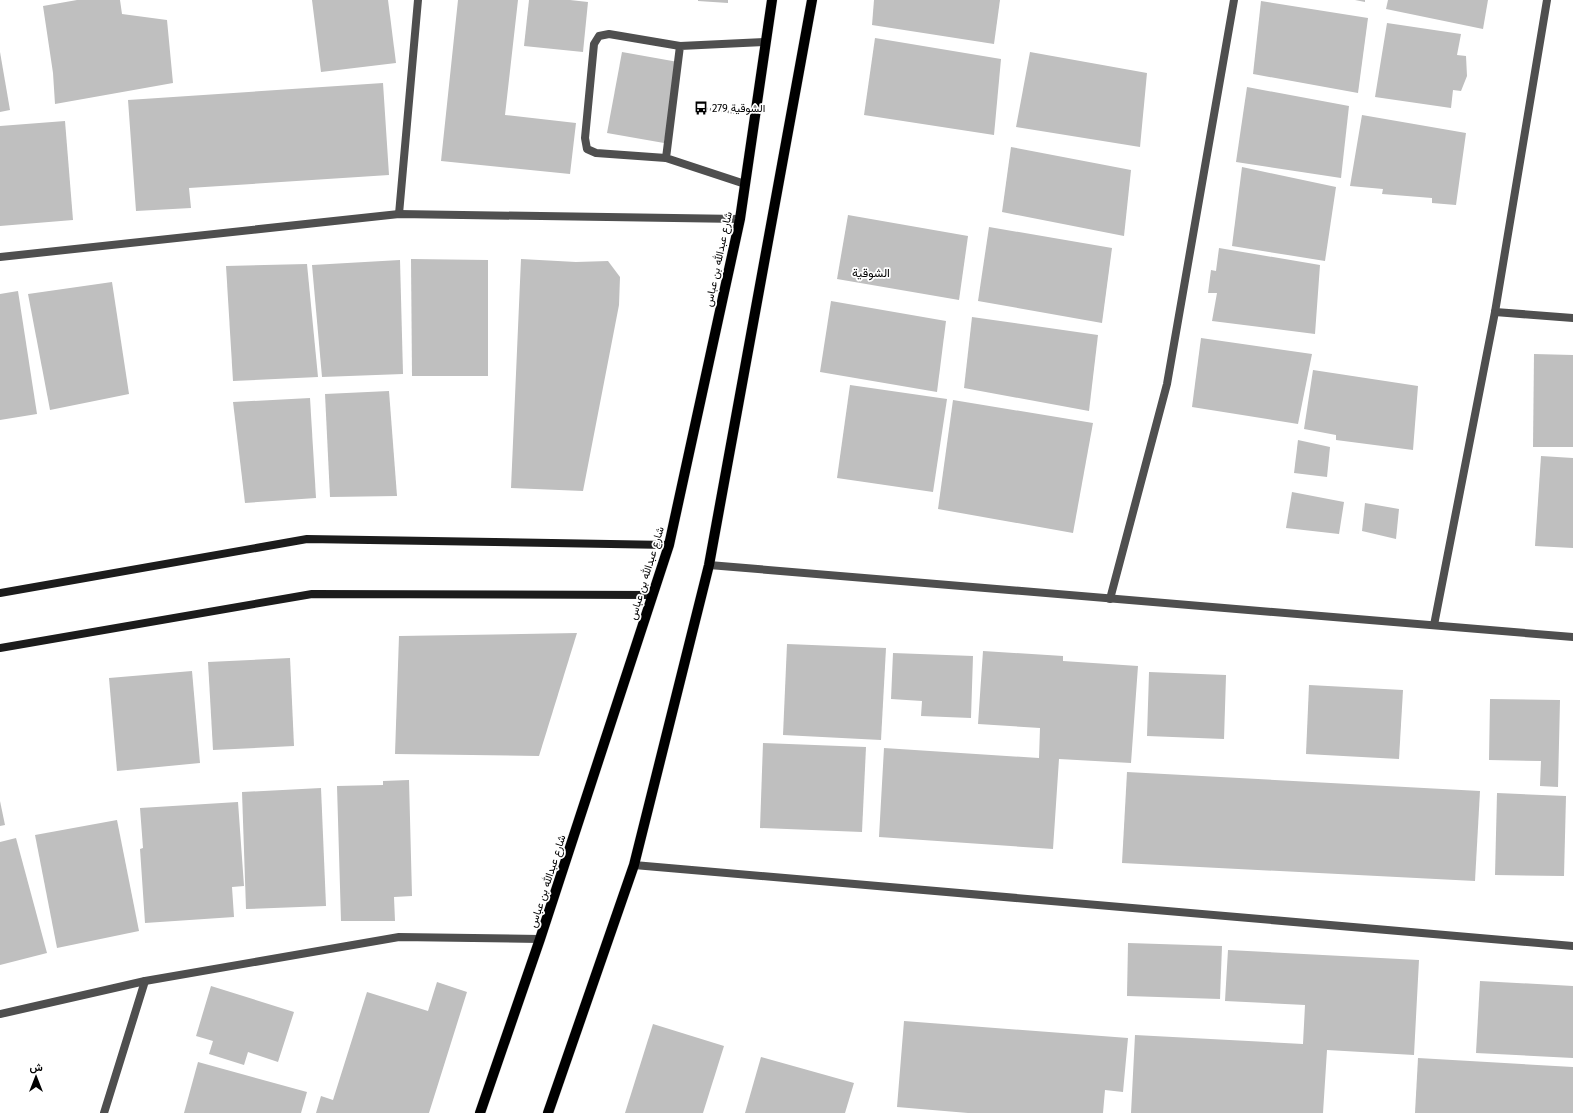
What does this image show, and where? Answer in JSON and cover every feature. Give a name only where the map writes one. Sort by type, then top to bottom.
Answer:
[{"type":"main road","name":"شارع عبدالله بن عباس","points":[[480,1113],[540,939],[669,545],[740,219],[772,0]]},
{"type":"main road","points":[[548,1113],[634,866],[709,565],[812,0]]},
{"type":"street","points":[[399,214],[418,0]]},
{"type":"street","points":[[1110,599],[1167,384],[1234,0]]},
{"type":"street","points":[[1434,626],[1495,312],[1547,0]]},
{"type":"street","points":[[745,184],[666,158],[596,153],[587,149],[585,138],[594,44],[599,36],[609,34],[680,46],[766,42]]},
{"type":"street","points":[[666,158],[680,46]]},
{"type":"street","points":[[0,257],[399,214],[740,219]]},
{"type":"street","points":[[1495,312],[1573,318]]},
{"type":"street","points":[[0,594],[306,539],[669,545]]},
{"type":"street","points":[[709,565],[1573,637]]},
{"type":"street","points":[[0,648],[312,594],[653,595]]},
{"type":"street","points":[[634,866],[1573,946]]},
{"type":"street","points":[[0,1014],[145,981],[399,937],[540,939]]},
{"type":"street","points":[[104,1113],[145,981]]},
{"type":"path","points":[[701,108],[755,116]]},
{"type":"building","points":[[77,0],[120,0],[122,14],[167,20],[173,83],[55,104],[53,73],[43,6]]},
{"type":"building","points":[[312,0],[388,0],[396,63],[321,72]]},
{"type":"building","points":[[458,0],[518,0],[505,115],[576,123],[570,174],[441,161]]},
{"type":"building","points":[[529,0],[570,0],[588,2],[583,52],[524,46]]},
{"type":"building","points":[[728,0],[728,3],[698,1]]},
{"type":"building","points":[[874,0],[1000,0],[994,44],[872,25]]},
{"type":"building","points":[[1388,0],[1488,0],[1483,29],[1386,9]]},
{"type":"building","points":[[1261,1],[1368,18],[1358,93],[1253,74]]},
{"type":"building","points":[[1387,23],[1461,34],[1457,55],[1466,56],[1467,76],[1461,91],[1453,90],[1451,108],[1375,97]]},
{"type":"building","points":[[875,38],[1001,59],[994,135],[864,115]]},
{"type":"building","points":[[0,52],[10,110],[0,112]]},
{"type":"building","points":[[622,52],[678,62],[664,143],[607,133]]},
{"type":"building","points":[[1030,52],[1147,73],[1140,147],[1016,127]]},
{"type":"building","points":[[383,83],[389,175],[189,188],[191,208],[136,211],[128,100]]},
{"type":"building","points":[[1247,87],[1349,106],[1341,178],[1236,162]]},
{"type":"building","points":[[1362,115],[1466,133],[1456,205],[1432,203],[1432,198],[1382,194],[1383,189],[1350,186]]},
{"type":"building","points":[[65,121],[73,220],[0,226],[0,126]]},
{"type":"building","points":[[1011,147],[1131,170],[1124,236],[1002,212]]},
{"type":"building","points":[[1242,167],[1336,187],[1325,261],[1232,246]]},
{"type":"building","points":[[848,215],[968,236],[959,300],[837,279]]},
{"type":"building","points":[[989,227],[1112,248],[1102,323],[978,301]]},
{"type":"building","points":[[1219,248],[1320,265],[1315,334],[1212,321],[1217,293],[1208,293],[1211,270],[1216,271]]},
{"type":"building","points":[[411,259],[488,260],[488,376],[412,376]]},
{"type":"building","points":[[521,259],[576,262],[608,261],[620,277],[619,305],[583,491],[511,488]]},
{"type":"building","points":[[400,260],[403,374],[322,377],[312,265]]},
{"type":"building","points":[[307,264],[318,377],[233,381],[226,266]]},
{"type":"building","points":[[112,282],[129,394],[50,410],[28,294]]},
{"type":"building","points":[[18,291],[37,414],[0,420],[0,294]]},
{"type":"building","points":[[831,301],[946,321],[937,392],[820,372]]},
{"type":"building","points":[[972,317],[1098,335],[1089,411],[964,388]]},
{"type":"building","points":[[1201,338],[1312,354],[1298,424],[1192,407]]},
{"type":"building","points":[[1534,354],[1573,355],[1573,447],[1533,447]]},
{"type":"building","points":[[1313,370],[1418,386],[1413,450],[1336,440],[1336,435],[1304,429]]},
{"type":"building","points":[[850,385],[947,399],[933,492],[837,478]]},
{"type":"building","points":[[389,391],[397,496],[330,497],[325,394]]},
{"type":"building","points":[[310,398],[316,498],[245,503],[233,402]]},
{"type":"building","points":[[953,400],[1093,423],[1073,533],[938,509]]},
{"type":"building","points":[[1298,440],[1330,447],[1327,477],[1294,473]]},
{"type":"building","points":[[1541,456],[1573,458],[1573,548],[1535,546]]},
{"type":"building","points":[[1292,492],[1344,502],[1339,534],[1286,528]]},
{"type":"building","points":[[1365,503],[1399,509],[1396,539],[1362,531]]},
{"type":"building","points":[[577,633],[539,756],[395,754],[399,636]]},
{"type":"building","points":[[787,644],[886,648],[881,740],[783,735]]},
{"type":"building","points":[[983,651],[1063,656],[1063,661],[1138,666],[1131,763],[1059,759],[1053,849],[879,837],[884,748],[1039,758],[1040,728],[978,724]]},
{"type":"building","points":[[893,653],[973,656],[971,718],[921,716],[922,701],[891,699]]},
{"type":"building","points":[[290,658],[294,746],[213,750],[208,662]]},
{"type":"building","points":[[192,671],[200,763],[117,771],[109,678]]},
{"type":"building","points":[[1149,672],[1226,675],[1224,739],[1147,736]]},
{"type":"building","points":[[1309,685],[1403,690],[1399,759],[1306,754]]},
{"type":"building","points":[[1490,699],[1560,700],[1558,787],[1540,786],[1541,761],[1489,760]]},
{"type":"building","points":[[763,743],[866,747],[862,832],[760,828]]},
{"type":"building","points":[[1127,772],[1480,791],[1475,881],[1122,863]]},
{"type":"building","points":[[409,780],[412,896],[394,897],[395,921],[341,921],[337,786],[383,785],[383,781]]},
{"type":"building","points":[[321,788],[326,906],[246,909],[242,792]]},
{"type":"building","points":[[1497,793],[1566,796],[1564,876],[1495,875]]},
{"type":"building","points":[[0,801],[5,825],[0,826]]},
{"type":"building","points":[[238,802],[244,886],[232,887],[234,917],[145,923],[140,849],[143,848],[140,808]]},
{"type":"building","points":[[117,820],[139,931],[57,948],[35,835]]},
{"type":"building","points":[[16,838],[47,953],[0,965],[0,842]]},
{"type":"building","points":[[1128,943],[1222,946],[1220,999],[1127,996]]},
{"type":"building","points":[[1228,950],[1419,960],[1414,1055],[1327,1050],[1323,1113],[1131,1113],[1135,1035],[1303,1044],[1305,1005],[1225,1001]]},
{"type":"building","points":[[1480,981],[1573,986],[1573,1058],[1476,1053]]},
{"type":"building","points":[[437,982],[467,992],[429,1113],[316,1113],[321,1096],[333,1100],[367,992],[428,1011]]},
{"type":"building","points":[[211,986],[294,1012],[278,1062],[248,1052],[244,1065],[209,1054],[213,1041],[196,1036]]},
{"type":"building","points":[[904,1021],[1128,1038],[1123,1092],[1105,1090],[1103,1113],[968,1113],[897,1107]]},
{"type":"building","points":[[653,1024],[724,1046],[703,1113],[625,1113]]},
{"type":"building","points":[[761,1057],[854,1083],[845,1113],[745,1113]]},
{"type":"building","points":[[1418,1058],[1573,1067],[1573,1113],[1415,1113]]},
{"type":"building","points":[[198,1062],[307,1092],[301,1113],[184,1113]]},
{"type":"place","name":"الشوقية 279","points":[[701,108]]},
{"type":"district","name":"الشوقية","points":[[871,273]]}]
